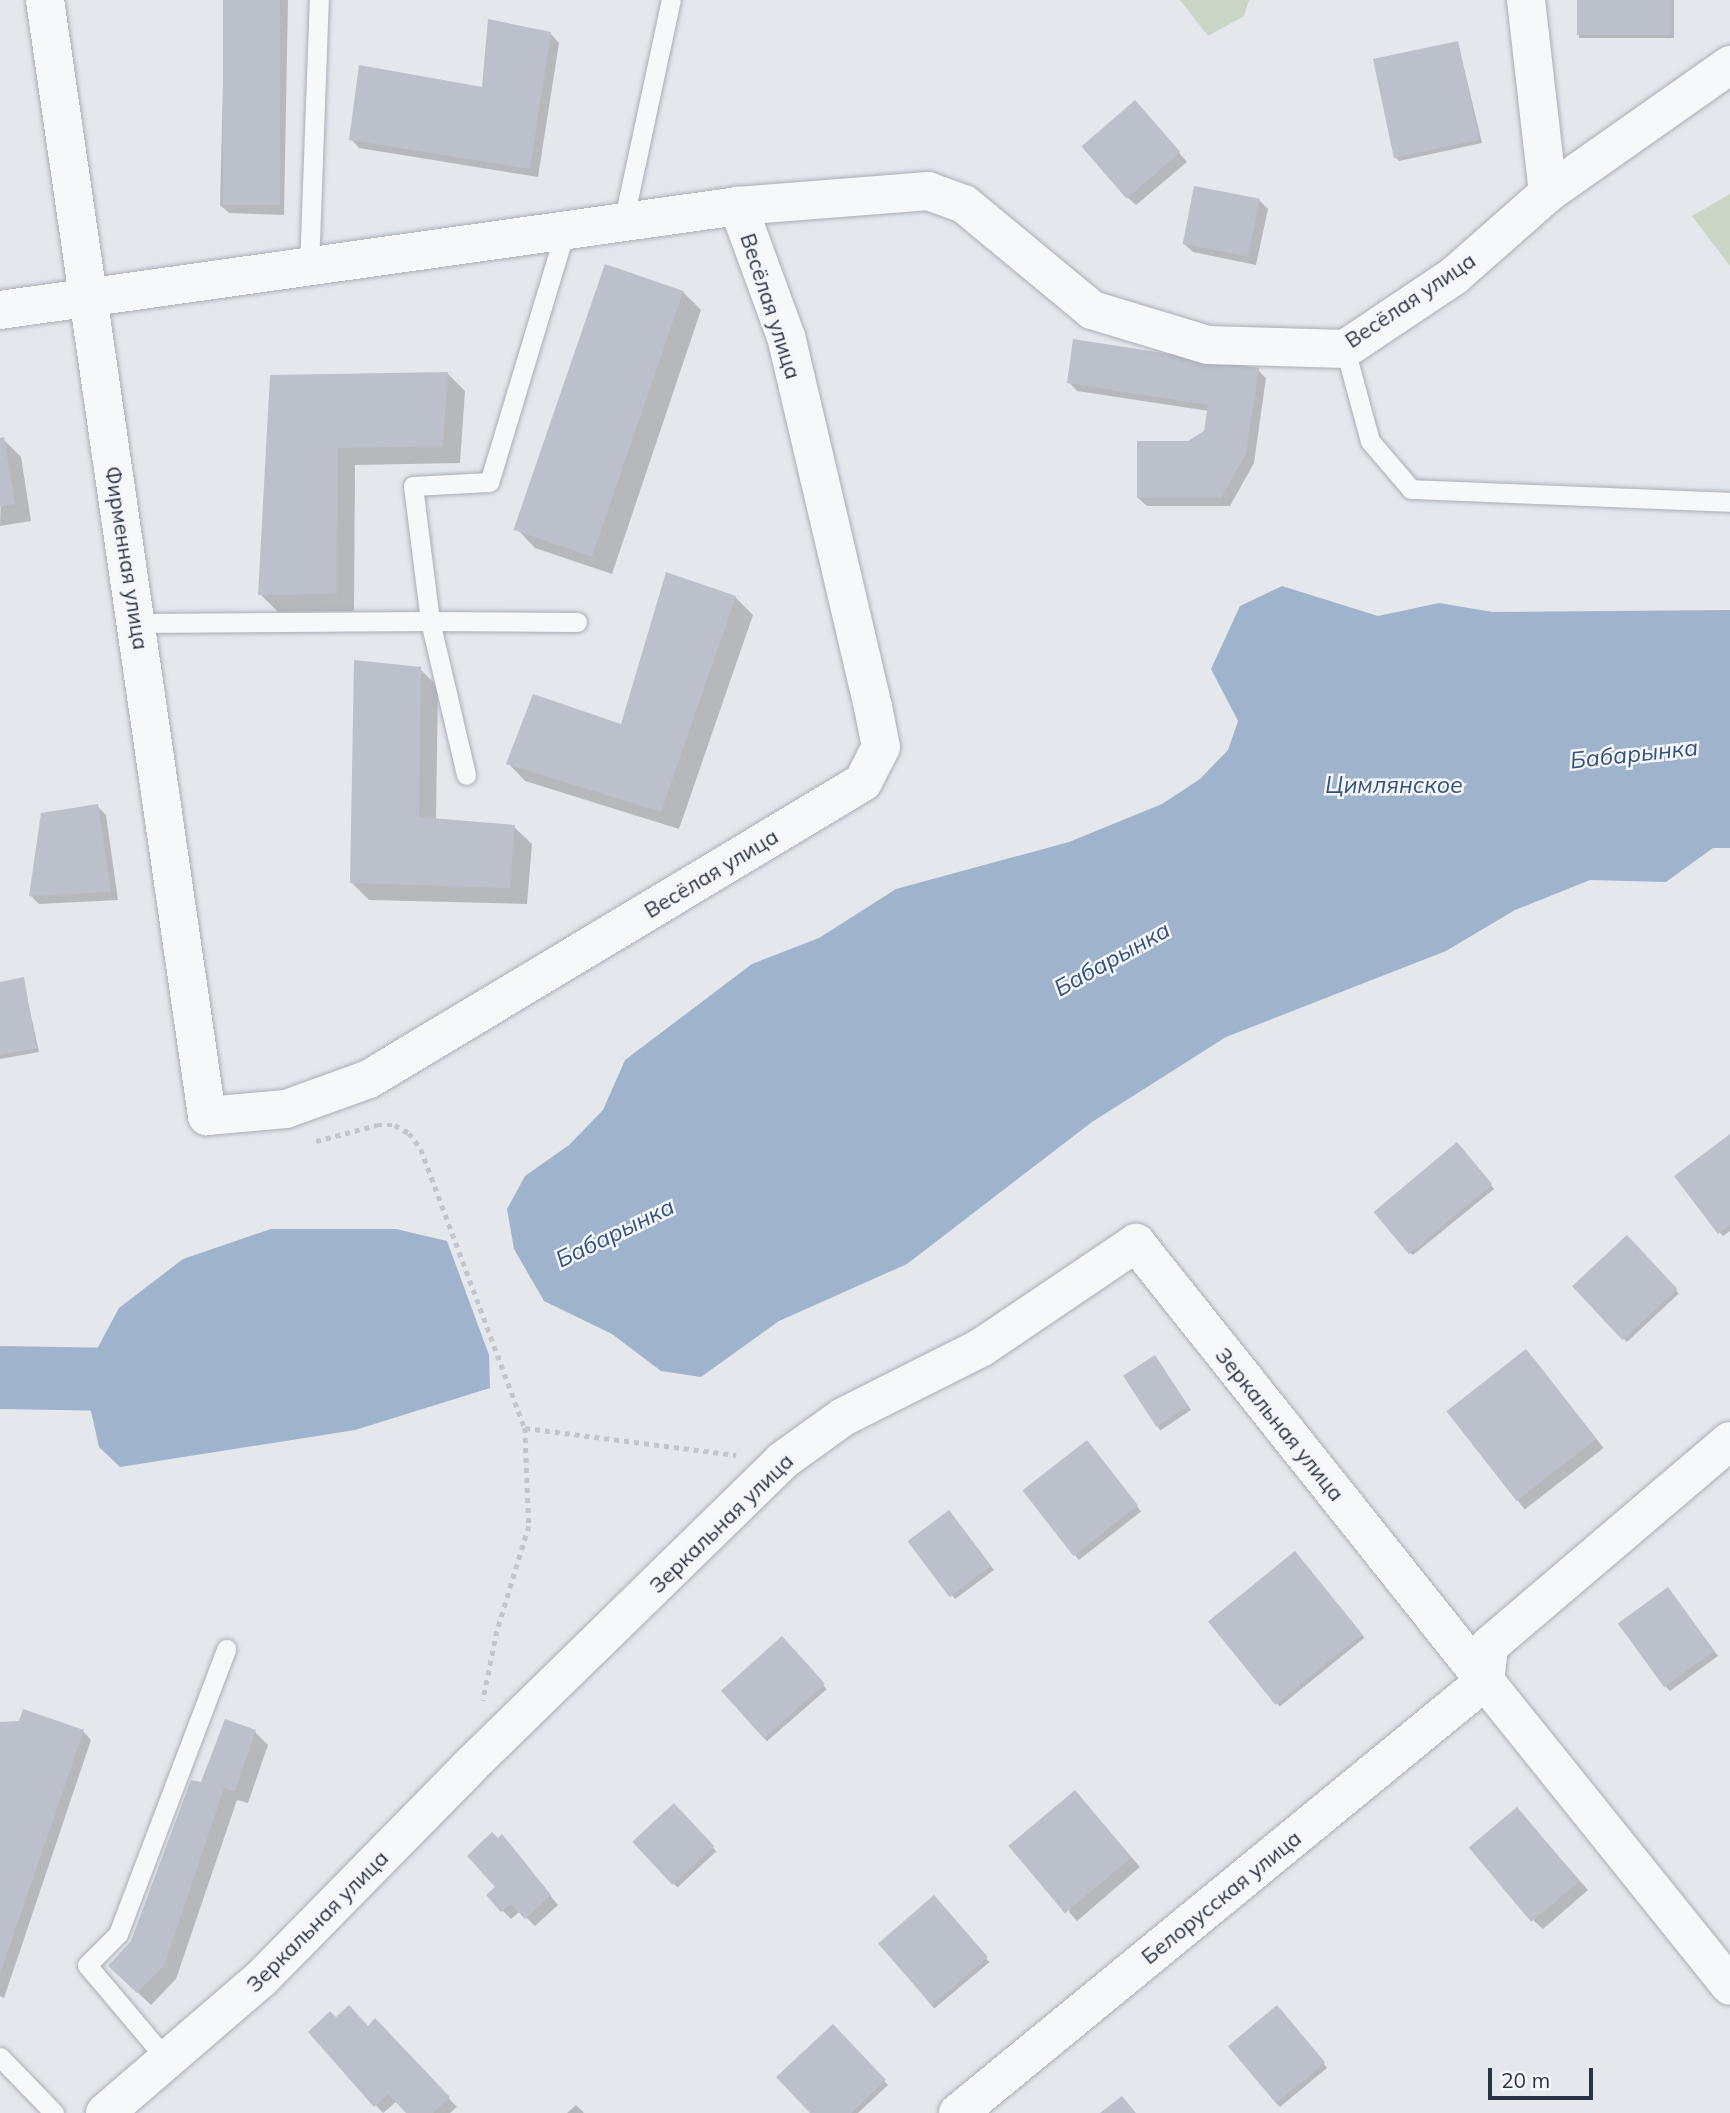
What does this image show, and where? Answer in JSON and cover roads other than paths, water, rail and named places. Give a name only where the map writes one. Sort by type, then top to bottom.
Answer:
[{"type":"street","name":"Фирменная улица","points":[[45,0],[207,1116]]},
{"type":"street","points":[[1526,0],[1548,192]]},
{"type":"street","name":"Весёлая улица","points":[[207,1116],[286,1109],[369,1079],[863,782],[881,747],[873,706],[786,337],[738,206],[928,191],[964,204],[1092,310],[1208,345],[1345,349],[1454,276],[1548,192],[1730,65]]},
{"type":"street","points":[[0,310],[88,300],[738,206]]},
{"type":"street","name":"Зеркальная улица","points":[[105,2113],[261,1979],[470,1766],[782,1461],[843,1418],[982,1347],[1136,1243],[1485,1681]]},
{"type":"street","points":[[1730,1441],[1489,1646],[1485,1681],[1730,1986]]},
{"type":"street","name":"Белорусская улица","points":[[958,2113],[1485,1681]]},
{"type":"lane","points":[[309,268],[319,0]]},
{"type":"lane","points":[[622,223],[671,0]]},
{"type":"lane","points":[[466,775],[430,621],[413,486],[489,482],[565,231]]},
{"type":"lane","points":[[1345,349],[1370,441],[1411,489],[1730,502]]},
{"type":"lane","points":[[137,623],[578,622]]},
{"type":"lane","points":[[167,2060],[87,1965],[118,1934],[226,1649]]},
{"type":"lane","points":[[0,2057],[54,2113]]},
{"type":"water","name":"Цимлянское","points":[[1282,586],[1378,616],[1439,603],[1493,612],[1730,610],[1730,848],[1713,848],[1666,882],[1590,880],[1515,910],[1446,951],[1226,1037],[1092,1122],[907,1264],[779,1321],[701,1377],[661,1371],[612,1334],[544,1301],[514,1249],[507,1209],[525,1176],[569,1145],[603,1110],[625,1060],[752,964],[819,938],[896,889],[1069,842],[1162,804],[1200,779],[1228,750],[1238,721],[1211,669],[1240,606]]},
{"type":"water","points":[[271,1229],[396,1229],[447,1241],[489,1355],[490,1388],[355,1430],[120,1467],[99,1447],[83,1375],[119,1308],[183,1259]]},
{"type":"waterway","name":"Бабарынка","points":[[0,1377],[116,1379],[171,1369]]}]
